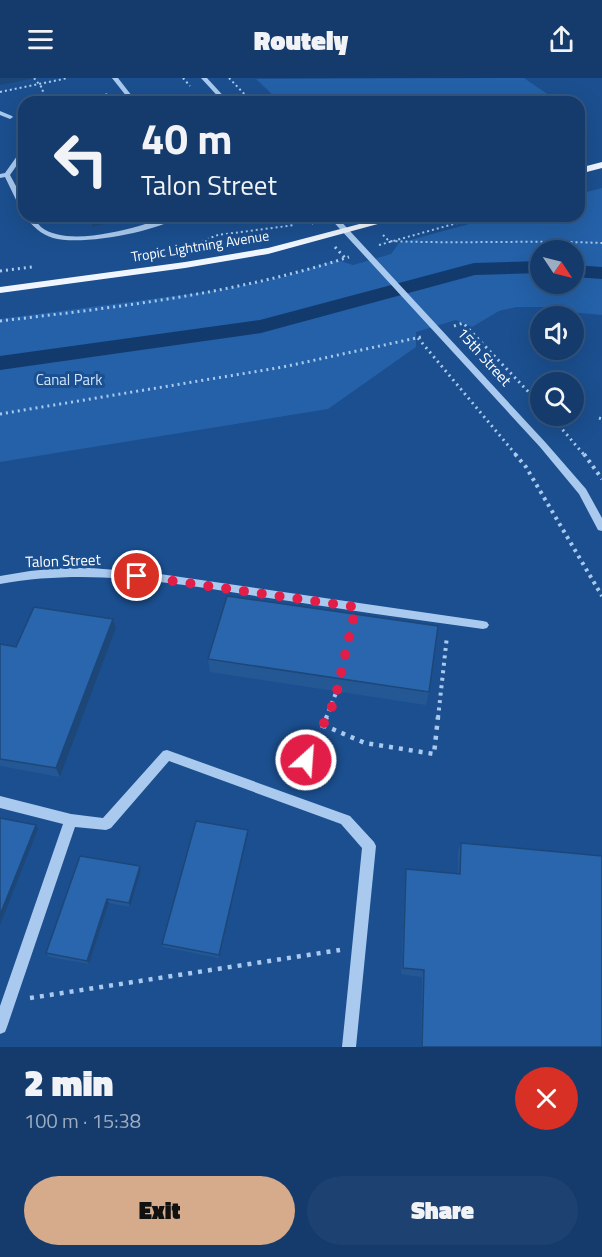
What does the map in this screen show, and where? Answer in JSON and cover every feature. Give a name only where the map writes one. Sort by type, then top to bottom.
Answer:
[{"type":"main road","points":[[585,169],[602,165]]},
{"type":"main road","name":"Tropic Lightning Avenue","points":[[0,290],[205,262],[268,251],[380,222]]},
{"type":"street","points":[[115,78],[127,93]]},
{"type":"street","points":[[204,78],[220,96]]},
{"type":"street","points":[[0,113],[10,117]]},
{"type":"street","points":[[18,158],[4,175],[18,198]]},
{"type":"street","points":[[31,222],[46,232],[66,238],[89,239],[153,222]]},
{"type":"street","name":"15th Street","points":[[338,222],[437,328],[583,492],[602,527]]},
{"type":"street","name":"Talon Street","points":[[0,580],[37,575],[98,574],[156,578],[483,626]]},
{"type":"street","points":[[0,802],[71,820],[106,824],[167,755],[345,820],[369,846],[349,1047]]},
{"type":"street","points":[[0,1027],[71,820]]},
{"type":"path","points":[[34,78],[43,88],[42,96]]},
{"type":"path","points":[[0,92],[68,78]]},
{"type":"path","points":[[228,78],[246,96]]},
{"type":"path","points":[[108,96],[127,93]]},
{"type":"path","points":[[307,224],[313,222]]},
{"type":"path","points":[[389,240],[459,222]]},
{"type":"path","points":[[175,250],[218,235],[297,225]]},
{"type":"path","points":[[389,240],[519,240],[602,243]]},
{"type":"path","points":[[388,248],[389,240]]},
{"type":"path","points":[[0,321],[158,302],[229,290],[288,277],[364,252]]},
{"type":"path","points":[[0,271],[35,266]]},
{"type":"path","points":[[451,321],[463,323],[530,393]]},
{"type":"path","points":[[0,414],[283,367],[418,338],[437,328],[463,323]]},
{"type":"path","points":[[418,338],[526,467],[602,596]]},
{"type":"path","points":[[561,426],[602,479]]},
{"type":"path","points":[[323,725],[365,743],[434,754],[448,621]]},
{"type":"path","points":[[288,799],[335,700],[340,677]]},
{"type":"path","points":[[9,1001],[359,948]]},
{"type":"green space","points":[[524,78],[550,96],[274,96],[256,79]]},
{"type":"green space","name":"Canal Park","points":[[602,188],[602,315],[584,313],[584,306],[530,306],[499,311],[472,327],[456,320],[416,332],[416,347],[328,409],[0,462],[0,319],[227,289],[283,277],[337,260],[353,265],[391,254],[399,243],[477,222],[585,222],[585,192]]},
{"type":"building","points":[[227,596],[438,626],[429,692],[208,659]]},
{"type":"building","points":[[34,607],[113,619],[56,768],[0,759],[0,644],[16,647]]},
{"type":"building","points":[[0,818],[36,825],[0,915]]},
{"type":"building","points":[[196,821],[248,830],[219,955],[162,944]]},
{"type":"building","points":[[461,843],[602,856],[602,1047],[422,1047],[424,970],[403,968],[406,869],[460,874]]},
{"type":"building","points":[[80,856],[140,866],[129,903],[107,899],[87,961],[46,953]]},
{"type":"waterway","points":[[0,363],[261,326],[474,269],[530,267]]},
{"type":"waterway","points":[[584,272],[602,273]]},
{"type":"route","points":[[137,576],[356,607],[335,700],[306,760]]}]
